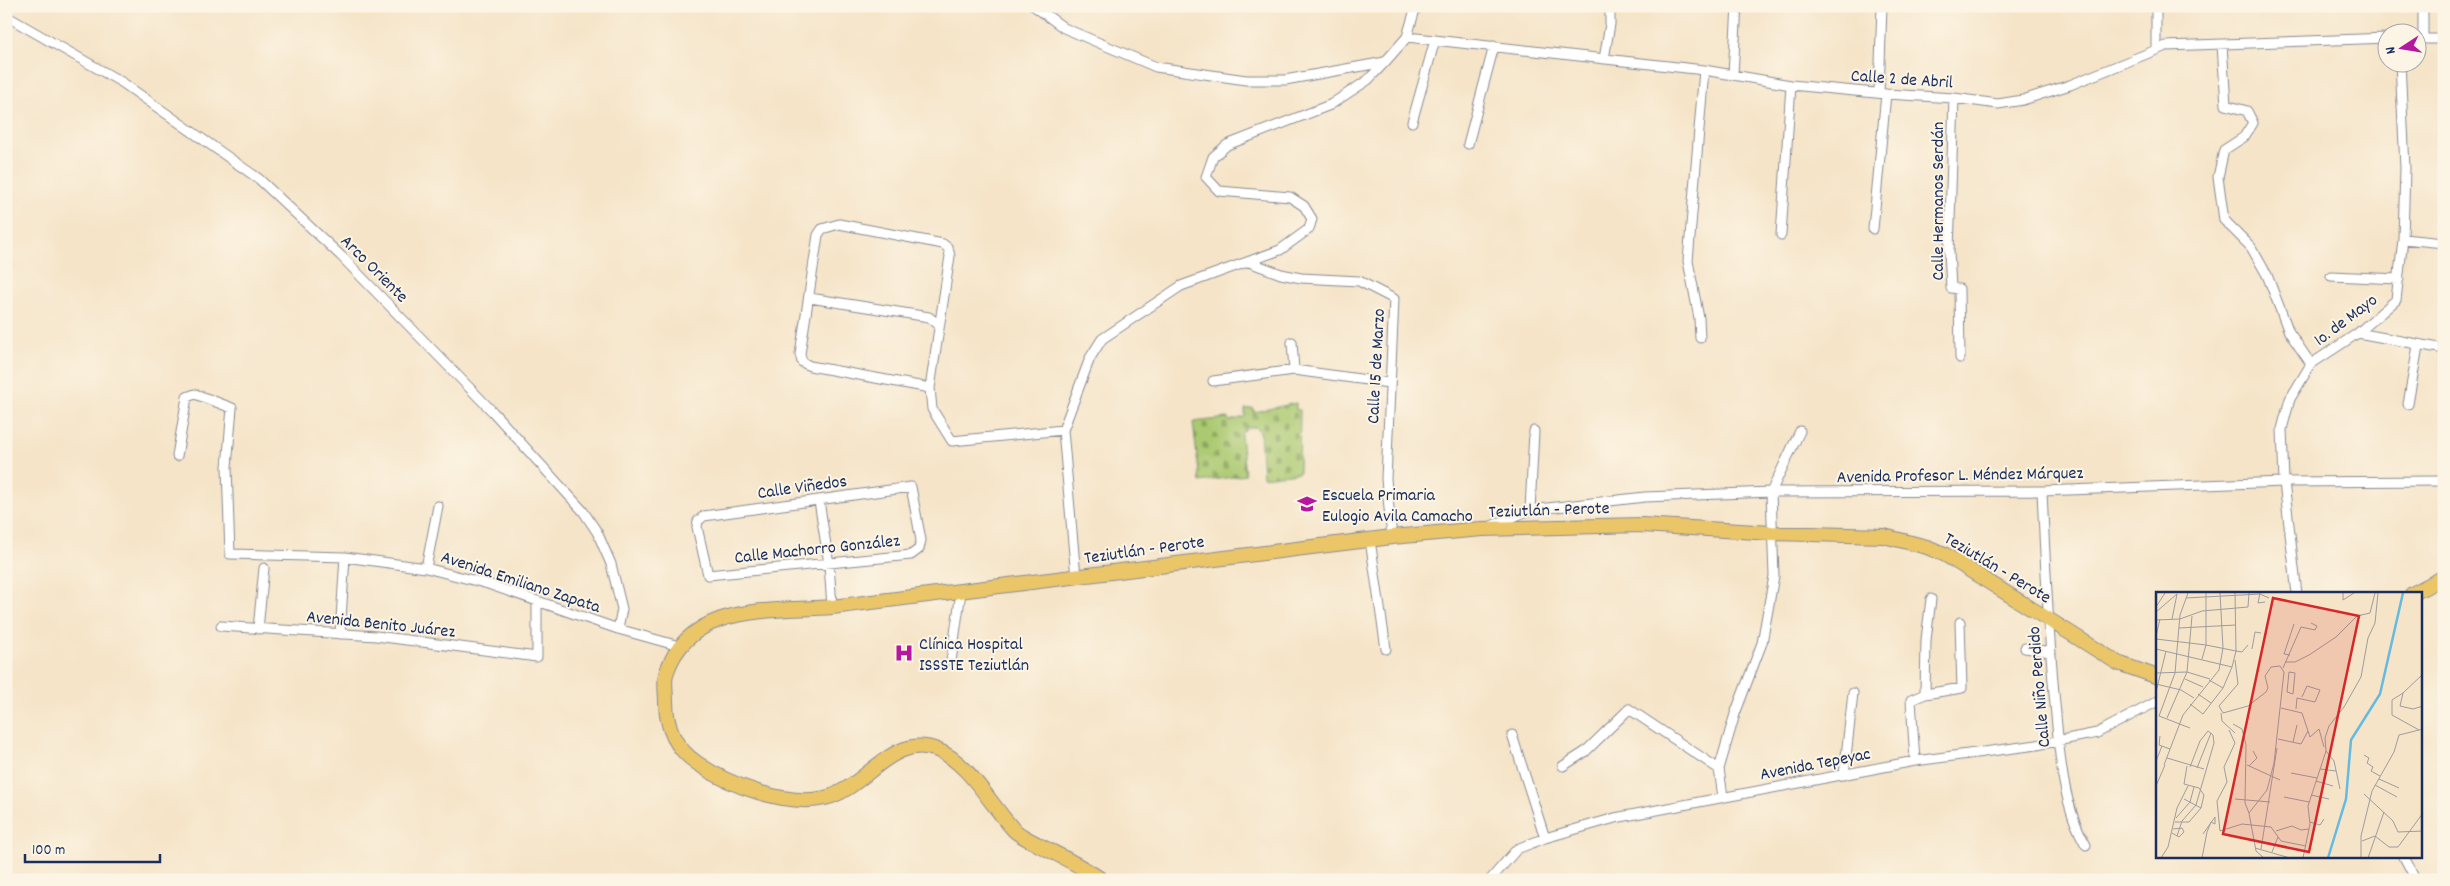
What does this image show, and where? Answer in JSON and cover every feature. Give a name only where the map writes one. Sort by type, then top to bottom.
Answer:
[{"type":"main road","name":"Teziutlán - Perote","points":[[679,646],[694,631],[712,621],[740,614],[832,607],[960,592],[1392,537],[1482,530],[1642,525],[1772,533],[1884,536],[1927,547],[1964,566],[2118,663],[2156,676]]},
{"type":"main road","points":[[2416,592],[2444,577]]},
{"type":"main road","points":[[679,646],[666,676],[666,716],[673,740],[695,762],[718,777],[764,794],[799,800],[825,798],[847,788],[899,751],[913,745],[937,750],[958,762],[1016,832],[1102,880]]},
{"type":"street","points":[[1034,6],[1064,28],[1156,67],[1246,80],[1285,80],[1385,62]]},
{"type":"street","points":[[1076,577],[1064,430],[1090,358],[1102,339],[1181,286],[1280,250],[1309,229],[1312,219],[1304,206],[1290,197],[1219,191],[1206,177],[1213,157],[1227,145],[1330,106],[1368,80],[1407,37],[1416,6]]},
{"type":"street","points":[[1604,59],[1610,24],[1610,6]]},
{"type":"street","points":[[1733,74],[1737,6]]},
{"type":"street","points":[[1873,229],[1882,94],[1882,6]]},
{"type":"street","points":[[2156,6],[2156,50]]},
{"type":"street","points":[[2422,22],[2423,6]]},
{"type":"street","name":"Arco Oriente","points":[[6,16],[122,83],[259,179],[341,256],[492,412],[583,511],[597,532],[616,580],[622,609],[618,630]]},
{"type":"street","name":"Calle 2 de Abril","points":[[1407,37],[1704,70],[1791,85],[1882,94],[1954,98],[1998,104],[2023,100],[2070,85],[2166,46],[2378,38]]},
{"type":"street","points":[[2428,39],[2444,39]]},
{"type":"street","points":[[1412,122],[1435,40]]},
{"type":"street","points":[[2222,45],[2226,105],[2247,111],[2253,123],[2244,137],[2224,150],[2218,176],[2224,220],[2251,247],[2267,275],[2289,332],[2312,364]]},
{"type":"street","points":[[1468,144],[1494,46]]},
{"type":"street","points":[[1700,338],[1699,318],[1688,261],[1704,70]]},
{"type":"street","name":"1o. de Mayo","points":[[2297,592],[2284,482],[2282,430],[2290,399],[2312,364],[2358,333],[2396,300],[2403,239],[2404,168],[2400,72]]},
{"type":"street","points":[[1781,235],[1791,85]]},
{"type":"street","name":"Calle Hermanos Serdán","points":[[1954,98],[1949,251],[1951,288],[1959,289],[1960,358]]},
{"type":"street","points":[[930,388],[810,366],[802,362],[800,354],[810,298],[818,235],[822,229],[839,224],[943,244],[948,248],[950,256],[930,388],[932,410],[952,441],[1064,430]]},
{"type":"street","points":[[2403,239],[2444,243]]},
{"type":"street","name":"Calle 15 de Marzo","points":[[1249,262],[1281,274],[1301,278],[1359,280],[1394,299],[1386,479],[1392,537]]},
{"type":"street","points":[[2332,276],[2399,279]]},
{"type":"street","points":[[810,298],[929,317],[939,325]]},
{"type":"street","points":[[2358,333],[2418,346],[2444,349]]},
{"type":"street","points":[[1292,342],[1294,370]]},
{"type":"street","points":[[2408,404],[2418,346]]},
{"type":"street","points":[[1213,381],[1294,370],[1389,383]]},
{"type":"street","name":"Avenida Emiliano Zapata","points":[[177,456],[187,397],[195,394],[232,408],[227,467],[230,554],[344,556],[426,568],[488,584],[537,603],[618,630],[679,646]]},
{"type":"street","points":[[1530,510],[1534,430]]},
{"type":"street","points":[[1723,797],[1719,769],[1735,714],[1762,643],[1774,576],[1771,492],[1800,431]]},
{"type":"street","name":"Avenida Profesor L. Méndez Márquez","points":[[1482,530],[1530,510],[1645,497],[1771,492],[2042,491],[2284,482],[2444,481]]},
{"type":"street","name":"Calle Viñedos","points":[[698,521],[704,516],[911,488]]},
{"type":"street","name":"Calle Machorro González","points":[[698,521],[697,527],[708,575],[911,555],[919,550],[921,540],[911,488]]},
{"type":"street","name":"Calle Niño Perdido","points":[[2042,491],[2048,619],[2058,741],[2075,826],[2086,845]]},
{"type":"street","points":[[819,501],[829,564],[832,607]]},
{"type":"street","points":[[426,568],[438,506]]},
{"type":"street","points":[[1370,540],[1386,649]]},
{"type":"street","points":[[340,634],[344,556]]},
{"type":"street","points":[[258,629],[264,568]]},
{"type":"street","points":[[951,661],[960,592]]},
{"type":"street","points":[[1925,694],[1926,640],[1931,599]]},
{"type":"street","name":"Avenida Benito Juárez","points":[[222,626],[340,634],[537,657],[537,603]]},
{"type":"street","points":[[1915,761],[1911,700],[1925,694],[1962,688],[1960,622]]},
{"type":"street","points":[[2025,648],[2051,652]]},
{"type":"street","points":[[1844,775],[1853,693]]},
{"type":"street","name":"Avenida Tepeyac","points":[[1490,880],[1517,849],[1545,838],[1615,818],[1915,761],[2058,741],[2098,733],[2156,702]]},
{"type":"street","points":[[1563,766],[1585,752],[1629,709],[1719,769]]},
{"type":"street","points":[[1512,735],[1528,778],[1545,838]]},
{"type":"street","points":[[2405,858],[2416,880]]},
{"type":"green space","points":[[1296,403],[1296,410],[1300,410],[1299,473],[1263,477],[1260,431],[1255,427],[1247,428],[1241,434],[1245,475],[1200,482],[1193,422],[1228,418],[1229,421],[1245,417],[1245,409],[1253,408],[1254,412]]},
{"type":"place","name":"Escuela Primaria Eulogio Avila Camacho","points":[[1307,504]]},
{"type":"place","name":"Clínica Hospital ISSSTE Teziutlán","points":[[904,653]]}]
